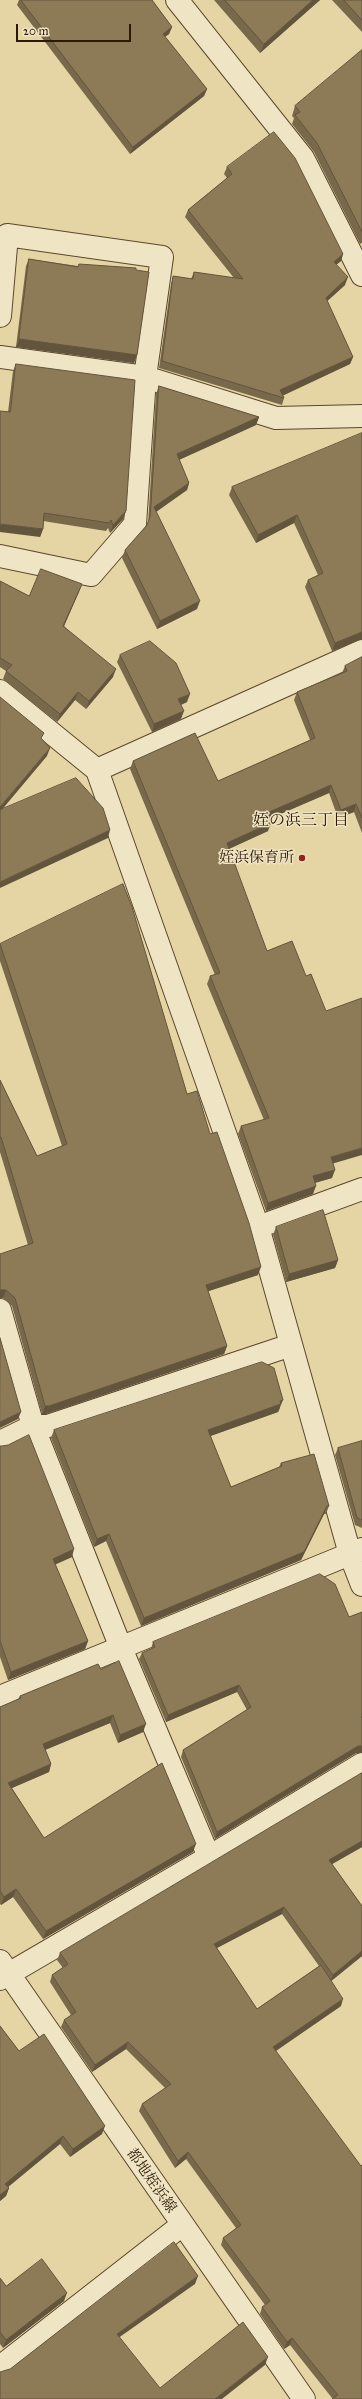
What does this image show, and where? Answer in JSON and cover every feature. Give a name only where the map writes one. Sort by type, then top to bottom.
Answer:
[{"type":"street","points":[[177,0],[303,158],[362,275]]},
{"type":"street","points":[[0,316],[7,235],[162,256],[145,377],[135,524],[91,575],[0,556]]},
{"type":"street","points":[[0,356],[145,377],[276,418],[362,416]]},
{"type":"street","points":[[97,770],[362,651]]},
{"type":"street","points":[[0,691],[97,770],[258,1227],[291,1345],[356,1551],[362,1586]]},
{"type":"street","points":[[258,1227],[362,1189]]},
{"type":"street","points":[[0,1310],[33,1426],[121,1648],[209,1858]]},
{"type":"street","points":[[0,1442],[33,1426],[48,1426],[291,1345]]},
{"type":"street","points":[[0,1697],[356,1551]]},
{"type":"street","points":[[3,1971],[209,1858],[362,1764]]},
{"type":"street","name":"都地姪浜線","points":[[3,1971],[304,2399]]},
{"type":"street","points":[[0,2367],[182,2225]]},
{"type":"building","points":[[21,0],[152,0],[172,27],[163,34],[207,89],[133,147]]},
{"type":"building","points":[[225,0],[313,0],[264,44]]},
{"type":"building","points":[[344,0],[362,0],[362,20]]},
{"type":"building","points":[[362,50],[362,232],[317,143],[295,115],[300,112],[295,106]]},
{"type":"building","points":[[274,132],[295,158],[343,254],[334,262],[348,277],[326,298],[353,357],[280,390],[284,398],[162,361],[173,276],[193,279],[194,272],[243,279],[188,210],[232,174],[227,167]]},
{"type":"building","points":[[29,259],[78,267],[79,264],[136,268],[136,270],[149,272],[137,355],[19,339]]},
{"type":"building","points":[[16,364],[135,380],[126,511],[113,525],[111,520],[109,523],[44,513],[43,529],[0,524],[0,411],[10,412]]},
{"type":"building","points":[[159,386],[259,417],[177,454],[189,483],[154,507],[200,601],[160,621],[125,550],[147,525],[150,517]]},
{"type":"building","points":[[362,433],[362,632],[335,643],[308,580],[323,573],[297,515],[258,535],[232,487]]},
{"type":"building","points":[[41,569],[82,584],[63,626],[116,669],[89,701],[78,692],[60,714],[6,671],[12,665],[0,658],[0,581],[29,596]]},
{"type":"building","points":[[150,641],[176,663],[190,694],[178,699],[184,711],[154,724],[120,655]]},
{"type":"building","points":[[362,657],[362,818],[356,804],[341,810],[331,785],[267,813],[271,823],[227,843],[267,951],[292,941],[306,976],[311,974],[326,1011],[362,998],[362,1148],[331,1157],[335,1170],[313,1176],[316,1186],[268,1203],[241,1126],[269,1118],[210,976],[220,973],[133,761],[195,733],[218,781],[315,738],[297,692],[347,671],[345,666]]},
{"type":"building","points":[[0,697],[44,733],[41,738],[50,748],[0,807]]},
{"type":"building","points":[[76,778],[103,808],[110,830],[0,882],[0,810]]},
{"type":"building","points":[[123,884],[132,907],[187,1094],[197,1091],[210,1134],[217,1132],[249,1223],[261,1267],[206,1285],[227,1346],[49,1406],[45,1406],[15,1298],[6,1290],[0,1290],[0,1254],[33,1243],[0,1137],[0,1080],[37,1156],[67,1144],[0,944]]},
{"type":"building","points":[[323,1210],[338,1260],[289,1274],[276,1227]]},
{"type":"building","points":[[0,1338],[21,1412],[0,1422]]},
{"type":"building","points":[[262,1362],[274,1368],[283,1400],[280,1401],[281,1404],[208,1430],[231,1487],[282,1466],[281,1463],[314,1454],[329,1506],[327,1506],[304,1552],[144,1618],[109,1534],[97,1539],[54,1430]]},
{"type":"building","points":[[29,1435],[74,1549],[53,1559],[88,1641],[11,1672],[0,1641],[0,1446],[8,1445]]},
{"type":"building","points":[[362,1441],[362,1520],[357,1518],[338,1448]]},
{"type":"building","points":[[320,1574],[335,1584],[349,1617],[362,1612],[362,1746],[358,1746],[217,1832],[183,1750],[251,1707],[239,1685],[168,1715],[142,1653],[155,1647],[153,1642]]},
{"type":"building","points":[[119,1661],[146,1724],[120,1735],[113,1715],[43,1744],[51,1764],[8,1783],[44,1838],[162,1763],[196,1844],[46,1931],[16,1889],[4,1897],[0,1891],[0,1707],[21,1698],[20,1696],[98,1664],[101,1669]]},
{"type":"building","points":[[362,1773],[362,1841],[329,1860],[362,1906],[362,1951],[333,1975],[284,1907],[214,1944],[257,2009],[321,1965],[343,1999],[273,2047],[361,2166],[362,2165],[362,2399],[332,2399],[338,2395],[292,2338],[287,2342],[262,2307],[270,2301],[223,2238],[241,2225],[188,2152],[178,2161],[142,2104],[171,2084],[128,2042],[95,2065],[64,2020],[76,2012],[52,1975],[68,1964],[60,1953]]},
{"type":"building","points":[[0,2026],[19,2051],[44,2034],[105,2126],[73,2149],[63,2136],[5,2184],[9,2188],[0,2195]]},
{"type":"building","points":[[174,2242],[198,2276],[117,2334],[160,2388],[243,2322],[268,2357],[215,2399],[0,2399],[0,2372],[10,2369]]},
{"type":"building","points":[[42,2259],[67,2293],[6,2340],[0,2332],[0,2278],[6,2286]]},
{"type":"place","name":"姪浜保育所","points":[[302,858]]},
{"type":"district","name":"姪の浜三丁目","points":[[301,821]]}]
